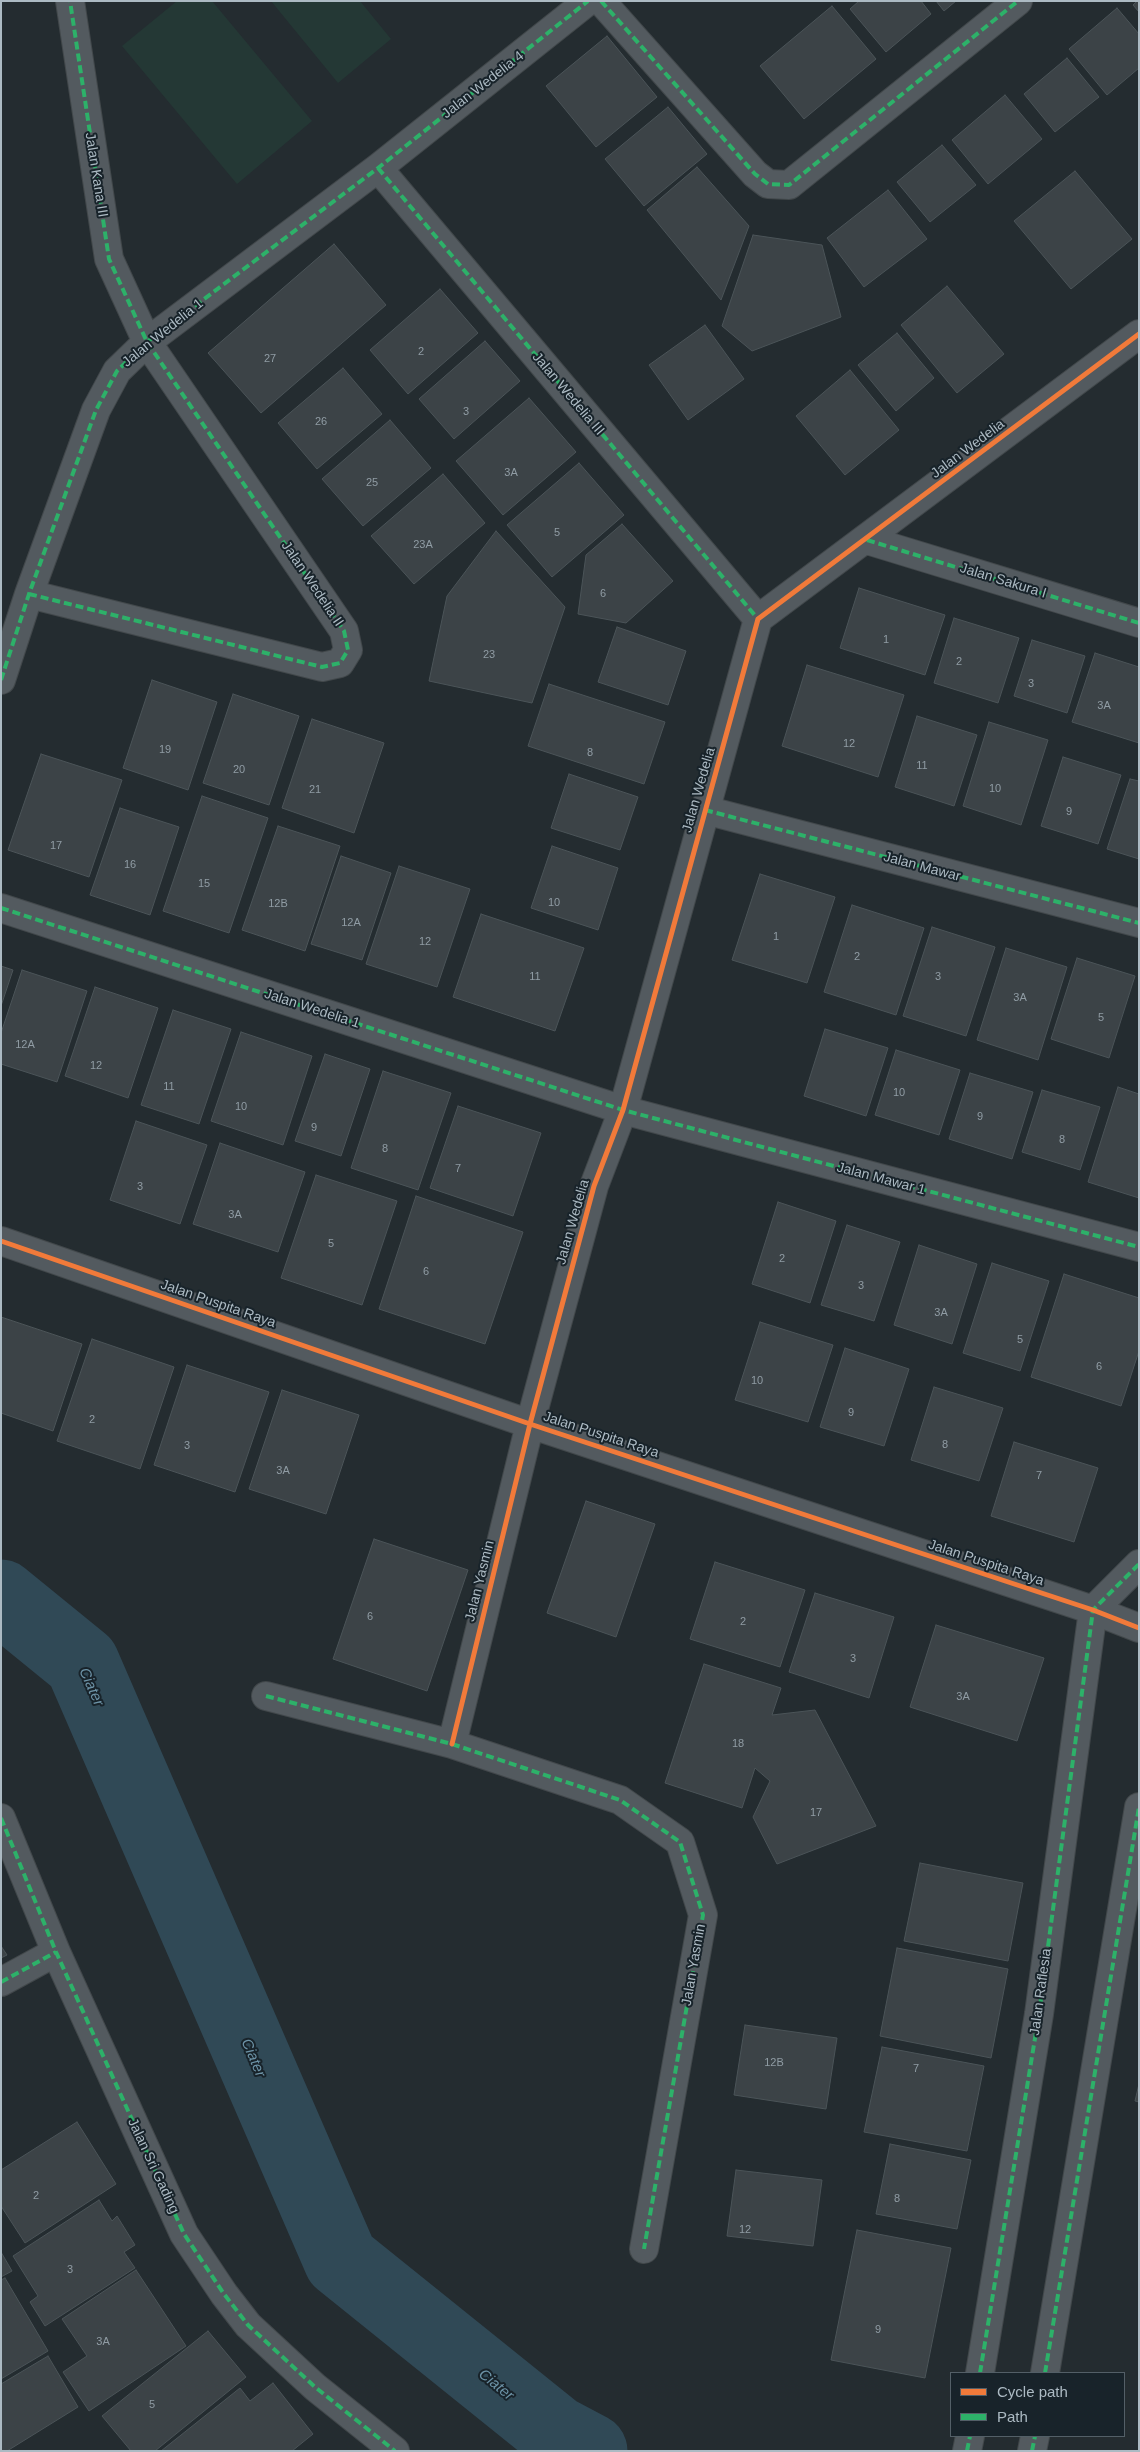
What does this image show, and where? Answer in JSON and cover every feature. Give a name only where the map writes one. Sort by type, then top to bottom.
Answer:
[{"type":"street","name":"Jalan Kana III","points":[[70,1],[109,259],[147,342]]},
{"type":"street","name":"Jalan Wedelia 4","points":[[378,168],[588,1]]},
{"type":"street","points":[[601,1],[755,174],[768,184],[789,185],[1018,1]]},
{"type":"street","name":"Jalan Wedelia 1","points":[[1,680],[29,594],[96,410],[118,371],[147,342],[378,168]]},
{"type":"street","name":"Jalan Wedelia III","points":[[378,168],[758,619]]},
{"type":"street","name":"Jalan Wedelia","points":[[530,1424],[594,1186],[623,1110],[758,619],[867,540],[1139,334]]},
{"type":"street","name":"Jalan Wedelia II","points":[[29,594],[322,667],[340,663],[348,650],[344,631],[147,342]]},
{"type":"street","name":"Jalan Sakura I","points":[[867,540],[1139,623]]},
{"type":"street","name":"Jalan Mawar","points":[[704,810],[1139,924]]},
{"type":"street","name":"Jalan Wedelia 1","points":[[1,908],[623,1110]]},
{"type":"street","name":"Jalan Mawar 1","points":[[623,1110],[1139,1247]]},
{"type":"street","name":"Jalan Puspita Raya","points":[[1,1241],[530,1424],[1094,1610],[1139,1628]]},
{"type":"street","name":"Jalan Yasmin","points":[[452,1744],[530,1424]]},
{"type":"street","points":[[1094,1610],[1139,1564]]},
{"type":"street","name":"Jalan Raflesia","points":[[980,2372],[1038,2014],[1094,1610]]},
{"type":"street","name":"Jalan Yasmin","points":[[266,1696],[452,1744],[620,1800],[680,1842],[703,1914],[644,2249]]},
{"type":"street","points":[[1045,2372],[1139,1807]]},
{"type":"street","name":"Jalan Sri Gading","points":[[1,1818],[56,1952],[184,2234],[224,2294],[248,2325],[309,2381],[395,2451]]},
{"type":"street","points":[[1,1982],[56,1952]]},
{"type":"street","points":[[967,2451],[970,2437]]},
{"type":"street","points":[[1032,2451],[1035,2437]]},
{"type":"green space","points":[[177,1],[212,1],[312,121],[237,184],[122,46]]},
{"type":"green space","points":[[271,1],[360,1],[391,39],[338,83]]},
{"type":"building","points":[[859,1],[921,1],[931,14],[886,52],[850,9]]},
{"type":"building","points":[[936,1],[956,1],[944,11]]},
{"type":"building","points":[[1139,1],[1139,12],[1133,5]]},
{"type":"building","points":[[832,6],[876,59],[804,119],[760,66]]},
{"type":"building","points":[[1117,8],[1139,34],[1139,68],[1107,95],[1069,49]]},
{"type":"building","points":[[607,36],[657,97],[596,147],[546,86]]},
{"type":"building","points":[[1067,58],[1099,97],[1055,132],[1024,94]]},
{"type":"building","points":[[1005,95],[1042,139],[988,184],[952,140]]},
{"type":"building","points":[[668,107],[707,154],[644,206],[605,159]]},
{"type":"building","points":[[942,145],[976,185],[930,222],[897,182]]},
{"type":"building","points":[[697,167],[749,226],[721,300],[647,210]]},
{"type":"building","points":[[1075,171],[1132,239],[1071,289],[1014,221]]},
{"type":"building","points":[[888,190],[927,239],[864,287],[827,238]]},
{"type":"building","points":[[753,235],[822,245],[841,317],[752,351],[722,326]]},
{"type":"building","points":[[334,244],[386,305],[261,413],[208,353]]},
{"type":"building","points":[[947,286],[1004,354],[957,393],[901,325]]},
{"type":"building","points":[[440,289],[478,333],[408,394],[370,350]]},
{"type":"building","points":[[705,325],[744,379],[688,420],[649,365]]},
{"type":"building","points":[[897,333],[934,378],[896,411],[858,365]]},
{"type":"building","points":[[485,341],[520,381],[454,439],[419,399]]},
{"type":"building","points":[[343,368],[382,414],[317,469],[278,423]]},
{"type":"building","points":[[850,370],[899,430],[845,475],[796,416]]},
{"type":"building","points":[[529,398],[576,452],[503,515],[456,461]]},
{"type":"building","points":[[390,420],[431,468],[363,526],[322,479]]},
{"type":"building","points":[[579,463],[624,515],[552,577],[507,525]]},
{"type":"building","points":[[443,474],[485,523],[414,584],[371,536]]},
{"type":"building","points":[[622,524],[673,581],[626,623],[578,614],[586,555]]},
{"type":"building","points":[[496,531],[565,607],[532,703],[429,681],[447,596]]},
{"type":"building","points":[[859,588],[945,615],[925,675],[840,648]]},
{"type":"building","points":[[954,618],[1019,638],[998,703],[934,683]]},
{"type":"building","points":[[617,627],[686,651],[668,705],[598,682]]},
{"type":"building","points":[[1032,640],[1085,656],[1067,713],[1014,696]]},
{"type":"building","points":[[1095,653],[1139,667],[1139,743],[1072,722]]},
{"type":"building","points":[[807,665],[904,695],[878,777],[782,746]]},
{"type":"building","points":[[152,680],[217,702],[188,790],[123,768]]},
{"type":"building","points":[[549,684],[665,722],[644,784],[528,746]]},
{"type":"building","points":[[233,694],[299,716],[269,805],[203,783]]},
{"type":"building","points":[[917,716],[977,735],[954,806],[895,787]]},
{"type":"building","points":[[312,719],[384,743],[354,833],[282,808]]},
{"type":"building","points":[[989,722],[1048,740],[1021,825],[963,806]]},
{"type":"building","points":[[41,754],[122,780],[89,877],[8,850]]},
{"type":"building","points":[[1063,757],[1121,775],[1098,844],[1041,826]]},
{"type":"building","points":[[569,774],[638,797],[620,850],[551,828]]},
{"type":"building","points":[[1130,779],[1139,781],[1139,859],[1107,849]]},
{"type":"building","points":[[202,796],[268,818],[229,933],[163,911]]},
{"type":"building","points":[[120,808],[179,827],[150,915],[90,895]]},
{"type":"building","points":[[278,826],[340,846],[305,951],[242,930]]},
{"type":"building","points":[[552,846],[618,868],[598,930],[531,908]]},
{"type":"building","points":[[341,856],[391,873],[362,960],[311,944]]},
{"type":"building","points":[[399,866],[470,889],[437,987],[366,964]]},
{"type":"building","points":[[760,874],[835,897],[807,983],[732,960]]},
{"type":"building","points":[[852,905],[924,928],[896,1015],[824,992]]},
{"type":"building","points":[[481,914],[584,948],[555,1031],[453,997]]},
{"type":"building","points":[[932,927],[995,947],[966,1036],[903,1016]]},
{"type":"building","points":[[1006,948],[1067,967],[1038,1060],[977,1040]]},
{"type":"building","points":[[1077,958],[1135,976],[1109,1058],[1051,1039]]},
{"type":"building","points":[[1,966],[13,970],[1,1006]]},
{"type":"building","points":[[22,970],[87,991],[57,1082],[1,1064],[1,1033]]},
{"type":"building","points":[[95,987],[158,1008],[128,1098],[65,1076]]},
{"type":"building","points":[[173,1010],[231,1029],[199,1124],[141,1105]]},
{"type":"building","points":[[825,1029],[888,1048],[866,1116],[804,1096]]},
{"type":"building","points":[[241,1032],[312,1056],[283,1145],[211,1121]]},
{"type":"building","points":[[896,1050],[960,1070],[939,1135],[875,1115]]},
{"type":"building","points":[[325,1054],[370,1069],[341,1156],[295,1141]]},
{"type":"building","points":[[383,1071],[451,1093],[418,1190],[351,1168]]},
{"type":"building","points":[[970,1073],[1033,1092],[1012,1159],[949,1139]]},
{"type":"building","points":[[1118,1087],[1139,1094],[1139,1198],[1088,1182]]},
{"type":"building","points":[[1042,1090],[1100,1107],[1080,1170],[1022,1152]]},
{"type":"building","points":[[458,1106],[541,1133],[513,1216],[430,1188]]},
{"type":"building","points":[[136,1121],[207,1145],[180,1224],[110,1200]]},
{"type":"building","points":[[220,1143],[305,1172],[278,1252],[193,1224]]},
{"type":"building","points":[[316,1175],[397,1201],[362,1305],[281,1278]]},
{"type":"building","points":[[416,1196],[523,1232],[485,1344],[379,1309]]},
{"type":"building","points":[[778,1202],[836,1221],[810,1303],[752,1284]]},
{"type":"building","points":[[847,1225],[900,1242],[874,1321],[821,1305]]},
{"type":"building","points":[[919,1245],[977,1264],[952,1344],[894,1325]]},
{"type":"building","points":[[992,1263],[1049,1281],[1020,1371],[963,1353]]},
{"type":"building","points":[[1064,1274],[1139,1298],[1139,1351],[1121,1406],[1031,1377]]},
{"type":"building","points":[[1,1317],[82,1344],[53,1431],[1,1413]]},
{"type":"building","points":[[760,1322],[833,1345],[808,1422],[735,1400]]},
{"type":"building","points":[[92,1339],[174,1367],[140,1469],[57,1441]]},
{"type":"building","points":[[845,1348],[909,1369],[884,1446],[820,1427]]},
{"type":"building","points":[[187,1365],[269,1392],[235,1492],[154,1465]]},
{"type":"building","points":[[934,1387],[1003,1408],[979,1481],[911,1460]]},
{"type":"building","points":[[282,1390],[359,1415],[326,1514],[249,1489]]},
{"type":"building","points":[[1014,1442],[1098,1468],[1074,1542],[991,1516]]},
{"type":"building","points":[[586,1501],[655,1524],[616,1637],[547,1613]]},
{"type":"building","points":[[374,1539],[468,1570],[427,1691],[333,1659]]},
{"type":"building","points":[[715,1562],[805,1590],[780,1667],[690,1639]]},
{"type":"building","points":[[815,1593],[894,1617],[869,1698],[789,1672]]},
{"type":"building","points":[[936,1625],[1044,1658],[1017,1741],[910,1707]]},
{"type":"building","points":[[704,1664],[781,1688],[772,1715],[815,1710],[876,1826],[777,1864],[753,1817],[770,1781],[755,1768],[742,1808],[665,1783]]},
{"type":"building","points":[[920,1863],[1023,1883],[1008,1961],[904,1941]]},
{"type":"building","points":[[1,1946],[7,1955],[1,1958]]},
{"type":"building","points":[[897,1948],[1008,1969],[991,2058],[880,2036]]},
{"type":"building","points":[[745,2025],[837,2038],[826,2109],[734,2095]]},
{"type":"building","points":[[882,2047],[984,2066],[967,2151],[864,2132]]},
{"type":"building","points":[[1139,2084],[1139,2102],[1135,2101]]},
{"type":"building","points":[[77,2122],[116,2184],[25,2243],[1,2206],[1,2170]]},
{"type":"building","points":[[890,2144],[971,2160],[957,2229],[876,2214]]},
{"type":"building","points":[[736,2170],[822,2180],[813,2246],[727,2236]]},
{"type":"building","points":[[99,2200],[112,2221],[117,2216],[135,2245],[124,2252],[135,2268],[45,2326],[30,2302],[38,2296],[13,2256]]},
{"type":"building","points":[[857,2230],[951,2248],[925,2378],[831,2360]]},
{"type":"building","points":[[1,2252],[12,2271],[1,2277]]},
{"type":"building","points":[[136,2270],[186,2346],[89,2411],[63,2372],[87,2356],[62,2319]]},
{"type":"building","points":[[5,2278],[48,2351],[1,2379],[1,2280]]},
{"type":"building","points":[[208,2331],[246,2377],[155,2451],[131,2451],[102,2416]]},
{"type":"building","points":[[48,2356],[78,2407],[7,2451],[1,2451],[1,2384]]},
{"type":"building","points":[[273,2383],[313,2434],[292,2451],[161,2451],[240,2388],[250,2401]]},
{"type":"waterway","name":"Ciater","points":[[1,1597],[82,1663],[341,2260],[556,2433],[590,2451]]},
{"type":"marked path","points":[[29,594],[322,667],[340,663],[348,650],[344,631],[147,342],[109,259],[70,1]]},
{"type":"marked path","points":[[1,680],[29,594],[96,410],[117,371],[147,342],[378,168],[588,1]]},
{"type":"marked path","points":[[601,1],[755,174],[768,184],[789,185],[1018,1]]},
{"type":"marked path","points":[[378,168],[758,619]]},
{"type":"marked path","points":[[867,540],[1139,623]]},
{"type":"marked path","points":[[705,810],[1139,923]]},
{"type":"marked path","points":[[1,908],[623,1110],[1139,1247]]},
{"type":"marked path","points":[[980,2372],[1039,2014],[1093,1610],[1139,1564]]},
{"type":"marked path","points":[[266,1696],[452,1744],[620,1800],[680,1842],[703,1915],[644,2249]]},
{"type":"marked path","points":[[1045,2372],[1139,1807]]},
{"type":"marked path","points":[[1,1818],[56,1952],[184,2234],[224,2294],[248,2325],[315,2387],[395,2451]]},
{"type":"marked path","points":[[1,1982],[56,1952]]},
{"type":"marked path","points":[[967,2451],[970,2437]]},
{"type":"marked path","points":[[1032,2451],[1035,2437]]},
{"type":"cycle path","points":[[452,1744],[530,1424],[594,1186],[623,1110],[758,619],[1139,334]]},
{"type":"cycle path","points":[[1,1241],[530,1424],[1093,1610],[1139,1628]]}]
